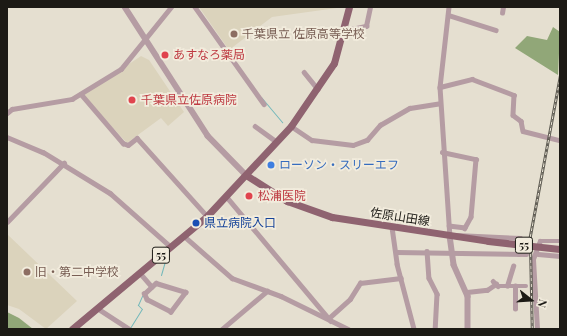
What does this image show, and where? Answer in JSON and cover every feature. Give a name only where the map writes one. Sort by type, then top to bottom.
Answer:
[{"type":"main road","name":"55","points":[[72,329],[207,216],[291,126],[318,89],[334,63],[349,7]]},
{"type":"main road","name":"佐原山田線","points":[[246,175],[274,194],[312,211],[392,227],[488,241],[560,249]]},
{"type":"street","points":[[125,7],[208,136],[246,175]]},
{"type":"street","points":[[7,113],[12,109],[81,94],[121,69],[172,7]]},
{"type":"street","points":[[195,7],[264,104]]},
{"type":"street","points":[[342,31],[366,26],[370,7]]},
{"type":"street","points":[[449,7],[440,87],[442,152],[449,226],[452,236],[452,250],[467,292],[468,329]]},
{"type":"street","points":[[502,13],[503,7]]},
{"type":"street","points":[[448,15],[496,30]]},
{"type":"street","points":[[304,72],[318,89]]},
{"type":"street","points":[[440,87],[472,79],[514,95],[513,115],[521,121],[524,131],[560,140]]},
{"type":"street","points":[[81,94],[123,143],[128,145],[137,138],[207,216]]},
{"type":"street","points":[[291,126],[312,140],[352,145],[368,140],[380,125],[410,108],[440,103]]},
{"type":"street","points":[[255,126],[277,142]]},
{"type":"street","points":[[7,137],[64,163],[131,208],[171,247]]},
{"type":"street","points":[[442,152],[476,159],[471,217],[465,228],[449,226]]},
{"type":"street","points":[[7,222],[64,163]]},
{"type":"street","points":[[226,196],[332,322]]},
{"type":"street","points":[[392,227],[401,278],[414,329]]},
{"type":"street","points":[[452,236],[461,233],[520,238],[519,254]]},
{"type":"street","points":[[184,236],[224,273],[268,291],[348,329]]},
{"type":"street","points":[[537,329],[533,259],[538,254],[540,241],[560,241]]},
{"type":"street","points":[[396,252],[452,250],[526,254]]},
{"type":"street","points":[[427,251],[428,278],[437,294],[436,329]]},
{"type":"street","points":[[538,254],[560,256]]},
{"type":"street","points":[[506,286],[513,266]]},
{"type":"street","points":[[140,273],[152,287]]},
{"type":"street","points":[[328,318],[350,299],[360,283],[401,278]]},
{"type":"street","points":[[467,292],[487,290],[495,282],[506,286],[526,286]]},
{"type":"street","points":[[156,283],[180,288],[186,295],[171,312],[147,300],[144,294],[152,287],[156,283]]},
{"type":"street","points":[[515,286],[515,309]]},
{"type":"street","points":[[222,329],[268,291]]},
{"type":"street","points":[[97,308],[129,329]]},
{"type":"shaded area","name":"千葉県立 佐原高等学校","points":[[199,7],[344,7],[272,17],[229,50]]},
{"type":"shaded area","name":"千葉県立佐原病院","points":[[141,56],[149,60],[184,112],[168,126],[161,118],[127,143],[83,95]]},
{"type":"shaded area","name":"旧・第二中学校","points":[[7,234],[77,301],[46,329],[19,309],[7,305]]},
{"type":"green space","points":[[553,27],[560,32],[558,75],[515,48],[527,36],[547,40]]},
{"type":"green space","points":[[7,312],[19,318],[33,329],[7,329]]},
{"type":"waterway","points":[[261,97],[282,122]]},
{"type":"waterway","points":[[161,275],[167,254]]},
{"type":"waterway","points":[[130,328],[142,309],[138,305],[142,296]]},
{"type":"railway","points":[[532,329],[530,237],[560,76]]},
{"type":"place","name":"千葉県立 佐原高等学校","points":[[234,34]]},
{"type":"place","name":"あすなろ薬局","points":[[165,55]]},
{"type":"place","name":"千葉県立佐原病院","points":[[132,100]]},
{"type":"place","name":"ローソン・スリーエフ","points":[[271,165]]},
{"type":"place","name":"松浦医院","points":[[249,196]]},
{"type":"place","name":"県立病院入口","points":[[196,223]]},
{"type":"place","name":"旧・第二中学校","points":[[27,272]]}]
